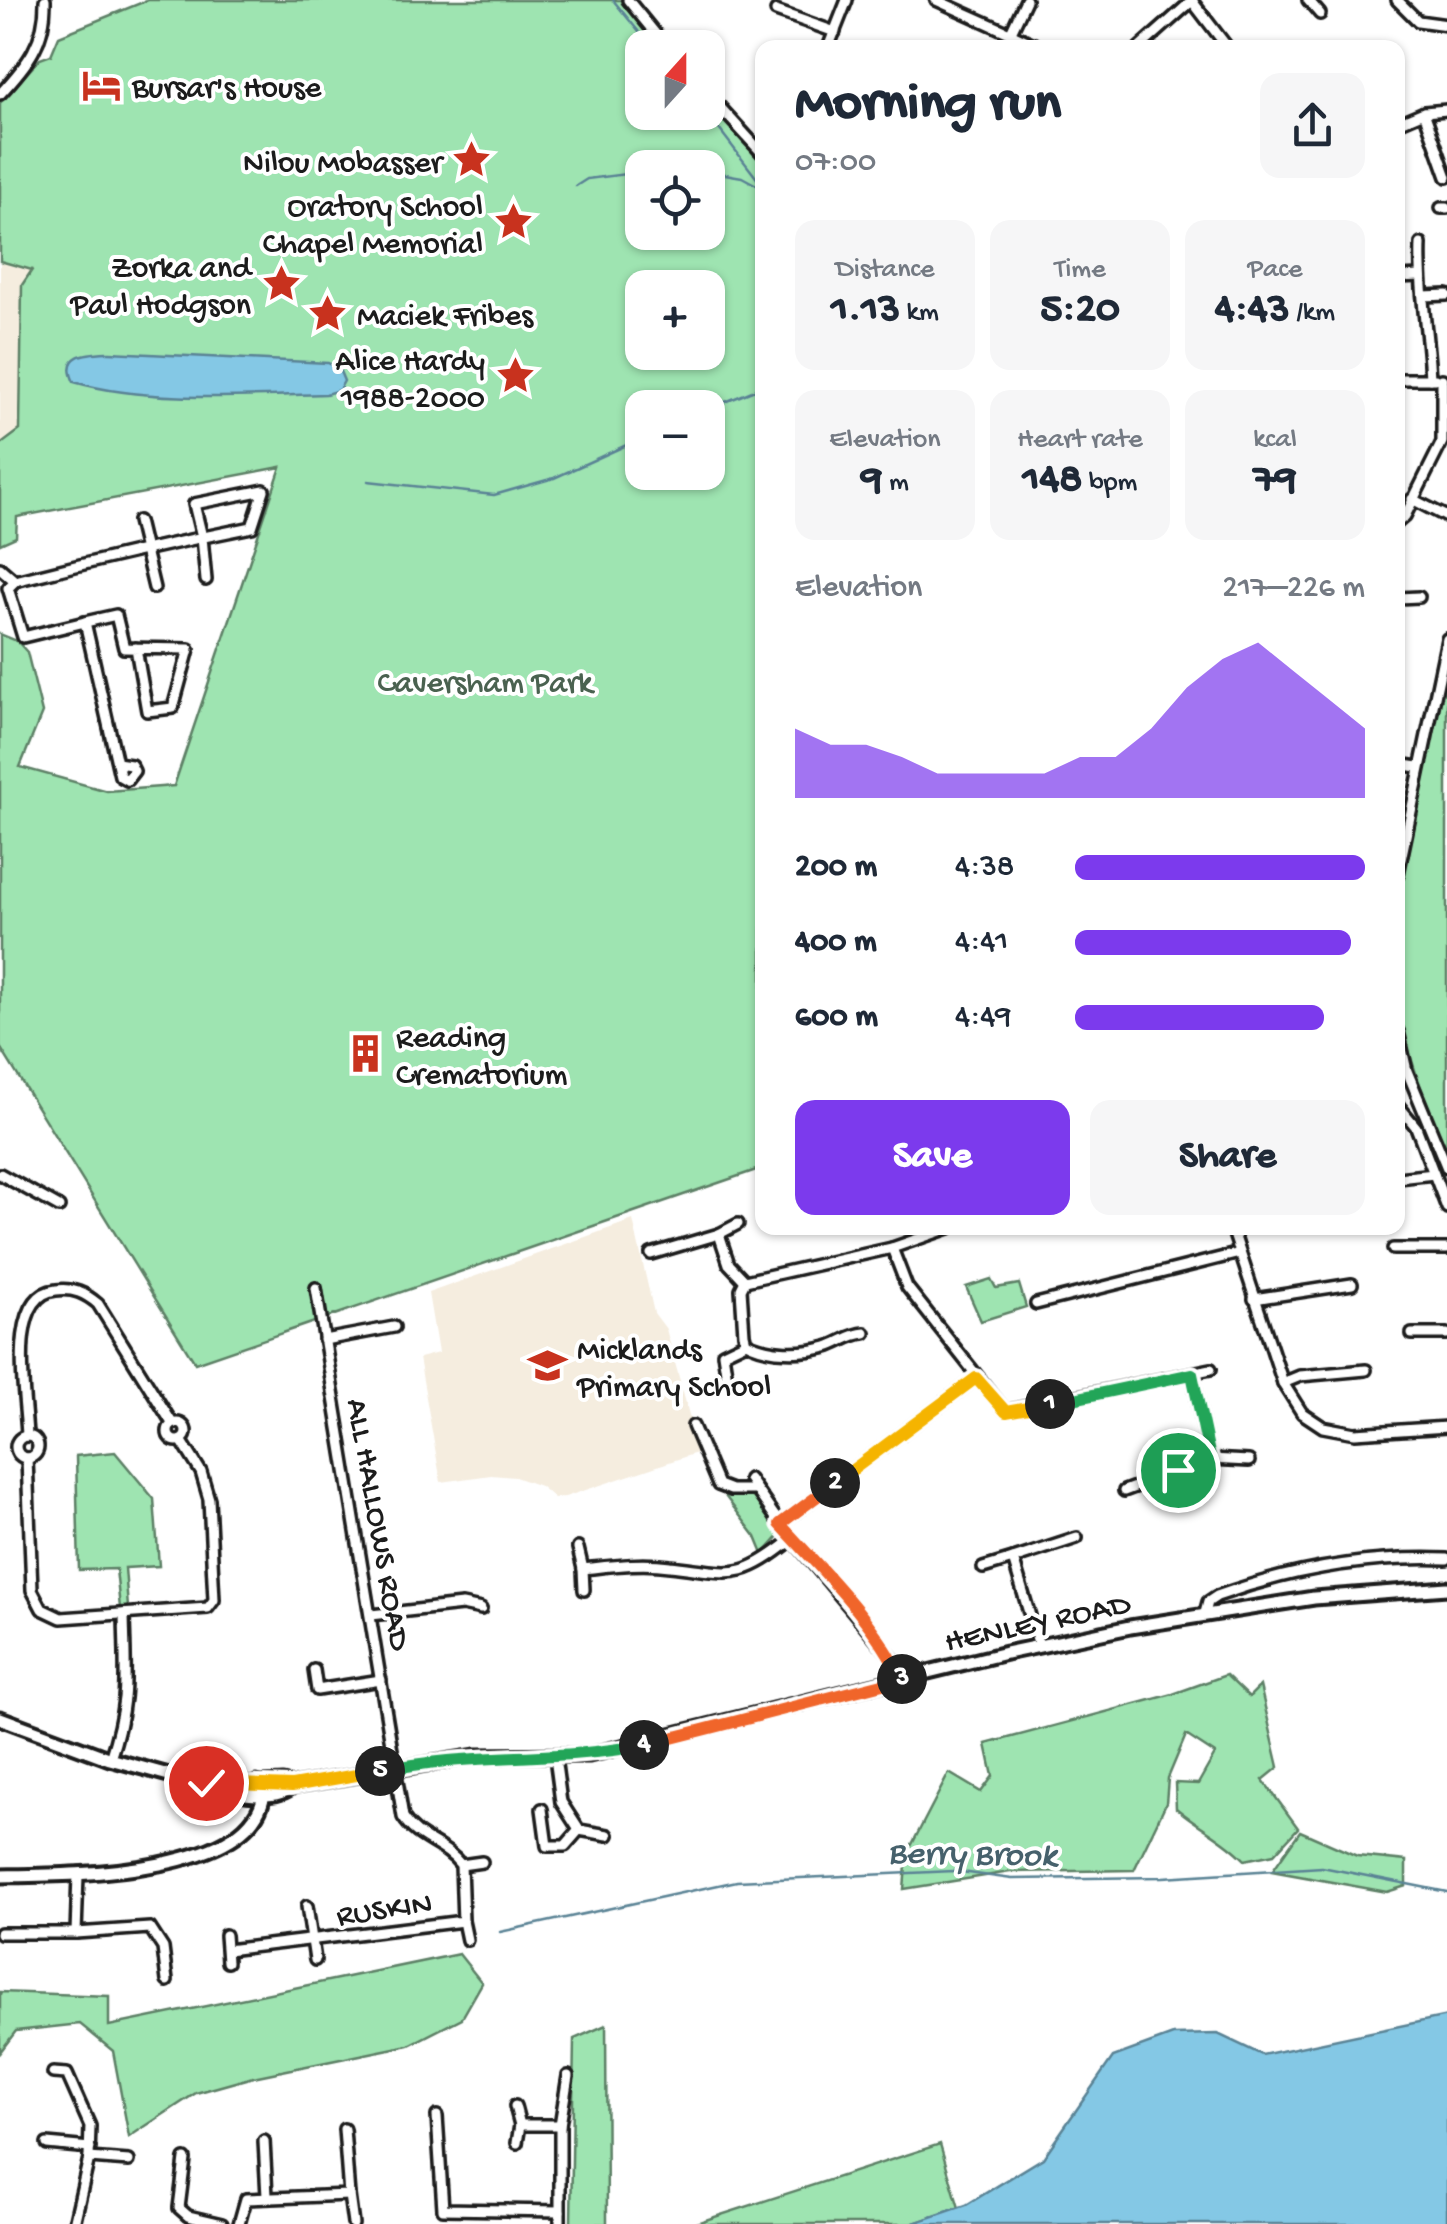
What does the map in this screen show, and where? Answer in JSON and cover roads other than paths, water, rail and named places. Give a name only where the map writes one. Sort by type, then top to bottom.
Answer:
[{"type":"main road","name":"HENLEY ROAD","points":[[0,1718],[110,1759],[232,1791],[257,1790],[475,1756],[589,1755],[650,1744],[1038,1646],[1314,1598],[1447,1588]]},
{"type":"main road","points":[[0,1876],[134,1871],[189,1856],[230,1837],[249,1822],[257,1790]]},
{"type":"street","points":[[0,94],[37,50],[45,0]]},
{"type":"street","points":[[628,0],[652,30]]},
{"type":"street","points":[[832,40],[847,0]]},
{"type":"street","points":[[936,0],[1028,40]]},
{"type":"street","points":[[1011,32],[1026,0]]},
{"type":"street","points":[[1148,40],[1193,0],[1222,40]]},
{"type":"street","points":[[1398,0],[1418,21],[1447,25]]},
{"type":"street","points":[[776,11],[835,32]]},
{"type":"street","points":[[1405,120],[1424,112],[1447,110]]},
{"type":"street","points":[[725,112],[755,144]]},
{"type":"street","points":[[1424,112],[1447,177]]},
{"type":"street","points":[[1421,244],[1420,276],[1430,378]]},
{"type":"street","points":[[1405,277],[1420,276]]},
{"type":"street","points":[[1424,296],[1447,295]]},
{"type":"street","points":[[1405,379],[1444,379],[1444,442],[1405,510]]},
{"type":"street","points":[[136,648],[147,711],[174,708],[189,649],[136,648],[124,648],[116,615],[23,637],[8,588],[15,580],[147,549],[202,537],[252,528],[264,490],[194,504],[202,537],[206,580]]},
{"type":"street","points":[[1412,499],[1447,518]]},
{"type":"street","points":[[138,521],[154,588]]},
{"type":"street","points":[[0,568],[15,580]]},
{"type":"street","points":[[1405,598],[1419,597]]},
{"type":"street","points":[[86,622],[116,763]]},
{"type":"street","points":[[1405,837],[1447,639]]},
{"type":"street","points":[[1405,765],[1418,767]]},
{"type":"street","points":[[1405,1080],[1447,1168]]},
{"type":"street","points":[[1405,1114],[1416,1127],[1447,1208]]},
{"type":"street","points":[[0,1174],[59,1207]]},
{"type":"street","points":[[1405,1177],[1434,1174]]},
{"type":"street","points":[[651,1254],[719,1234],[738,1224]]},
{"type":"street","points":[[719,1234],[729,1264],[745,1280]]},
{"type":"street","points":[[745,1280],[892,1248],[928,1235]]},
{"type":"street","points":[[1234,1235],[1283,1383],[1302,1413],[1338,1431],[1447,1427]]},
{"type":"street","points":[[892,1248],[907,1288],[1000,1408],[1012,1412],[1212,1368]]},
{"type":"street","points":[[1393,1249],[1447,1249]]},
{"type":"street","points":[[1036,1304],[1051,1307],[1240,1252]]},
{"type":"street","points":[[745,1280],[741,1289],[746,1342]]},
{"type":"street","points":[[1254,1300],[1352,1284]]},
{"type":"street","points":[[68,1288],[85,1293],[98,1304],[172,1423],[179,1422],[186,1428],[181,1440],[202,1472],[208,1499],[214,1600],[208,1608],[124,1614],[61,1618],[42,1608],[32,1590],[28,1458],[34,1456],[38,1447],[27,1436],[22,1326],[30,1306],[48,1291],[68,1288]]},
{"type":"street","name":"ALL HALLOWS ROAD","points":[[316,1288],[396,1768]]},
{"type":"street","points":[[851,1321],[851,1334]]},
{"type":"street","points":[[324,1340],[394,1326]]},
{"type":"street","points":[[723,1354],[746,1342],[786,1352],[828,1347],[851,1334],[865,1333]]},
{"type":"street","points":[[1412,1334],[1447,1334]]},
{"type":"street","points":[[715,1345],[723,1354],[728,1385]]},
{"type":"street","points":[[1283,1383],[1300,1376],[1366,1370]]},
{"type":"street","points":[[1192,1374],[1210,1458]]},
{"type":"street","points":[[780,1524],[976,1378]]},
{"type":"street","points":[[693,1426],[718,1485],[731,1490],[756,1490]]},
{"type":"street","points":[[1124,1491],[1210,1458],[1249,1461]]},
{"type":"street","points":[[748,1479],[780,1524],[893,1660],[902,1678]]},
{"type":"street","points":[[983,1568],[1076,1538]]},
{"type":"street","points":[[583,1569],[643,1564],[730,1574],[758,1566],[794,1539]]},
{"type":"street","points":[[578,1548],[584,1590]]},
{"type":"street","points":[[1012,1559],[1038,1646]]},
{"type":"street","name":"HENLEY ROAD","points":[[1206,1614],[1208,1602],[1217,1596],[1299,1573],[1346,1564],[1447,1559]]},
{"type":"street","points":[[461,1591],[462,1604]]},
{"type":"street","points":[[371,1615],[462,1604],[481,1608]]},
{"type":"street","points":[[110,1759],[124,1717],[128,1687],[124,1614]]},
{"type":"street","points":[[314,1670],[318,1690],[381,1680]]},
{"type":"street","points":[[556,1757],[560,1802],[578,1830],[608,1835]]},
{"type":"street","name":"RUSKIN","points":[[396,1768],[403,1817],[411,1830],[441,1845],[460,1865],[467,1940]]},
{"type":"street","points":[[542,1809],[547,1846],[565,1846],[578,1830]]},
{"type":"street","name":"RUSKIN","points":[[460,1865],[482,1862]]},
{"type":"street","points":[[76,1933],[78,1875]]},
{"type":"street","name":"RUSKIN","points":[[307,1906],[315,1960]]},
{"type":"street","name":"RUSKIN","points":[[312,1942],[463,1921]]},
{"type":"street","points":[[0,1933],[150,1928],[163,1948],[166,1981]]},
{"type":"street","points":[[225,1936],[227,1962]]},
{"type":"street","points":[[227,1950],[312,1942]]},
{"type":"street","points":[[72,2062],[68,2074],[90,2126],[90,2153],[74,2224]]},
{"type":"street","points":[[53,2073],[68,2074]]},
{"type":"street","points":[[560,2224],[560,2125],[568,2076]]},
{"type":"street","points":[[515,2106],[520,2125],[517,2143]]},
{"type":"street","points":[[437,2116],[442,2224]]},
{"type":"street","points":[[520,2125],[560,2125]]},
{"type":"street","points":[[344,2130],[353,2224]]},
{"type":"street","points":[[264,2140],[267,2196]]},
{"type":"street","points":[[46,2144],[129,2161]]},
{"type":"street","points":[[185,2159],[179,2208],[188,2216],[222,2224]]},
{"type":"street","points":[[239,2224],[246,2199],[350,2195]]},
{"type":"street","points":[[442,2209],[560,2211]]},
{"type":"water","points":[[85,354],[328,363],[339,369],[344,381],[339,390],[326,394],[232,397],[134,393],[74,382],[73,360]]},
{"type":"water","points":[[1447,2016],[1447,2224],[911,2224],[966,2205],[1043,2158],[1113,2057],[1173,2035],[1218,2034],[1262,2055]]},
{"type":"waterway","points":[[613,0],[637,30]]},
{"type":"waterway","points":[[720,130],[755,176]]},
{"type":"waterway","points":[[576,186],[587,179],[625,174]]},
{"type":"waterway","points":[[725,174],[755,184]]},
{"type":"waterway","points":[[725,402],[755,390]]},
{"type":"waterway","points":[[368,481],[494,495],[554,478],[625,446]]},
{"type":"waterway","name":"Berry Brook","points":[[500,1932],[737,1881],[954,1871],[1012,1879],[1163,1877],[1322,1867],[1447,1892]]},
{"type":"place","name":"Bursar's House","points":[[102,85]]},
{"type":"place","name":"Nilou Mobasser","points":[[472,160]]},
{"type":"place","name":"Oratory School Chapel Memorial","points":[[513,222]]},
{"type":"place","name":"Zorka and Paul Hodgson","points":[[281,283]]},
{"type":"place","name":"Maciek Fribes","points":[[327,313]]},
{"type":"place","name":"Alice Hardy 1988-2000","points":[[515,376]]},
{"type":"place","name":"Reading Crematorium","points":[[366,1053]]},
{"type":"place","name":"Micklands Primary School","points":[[547,1365]]},
{"type":"park label","name":"Caversham Park","points":[[485,680]]}]
